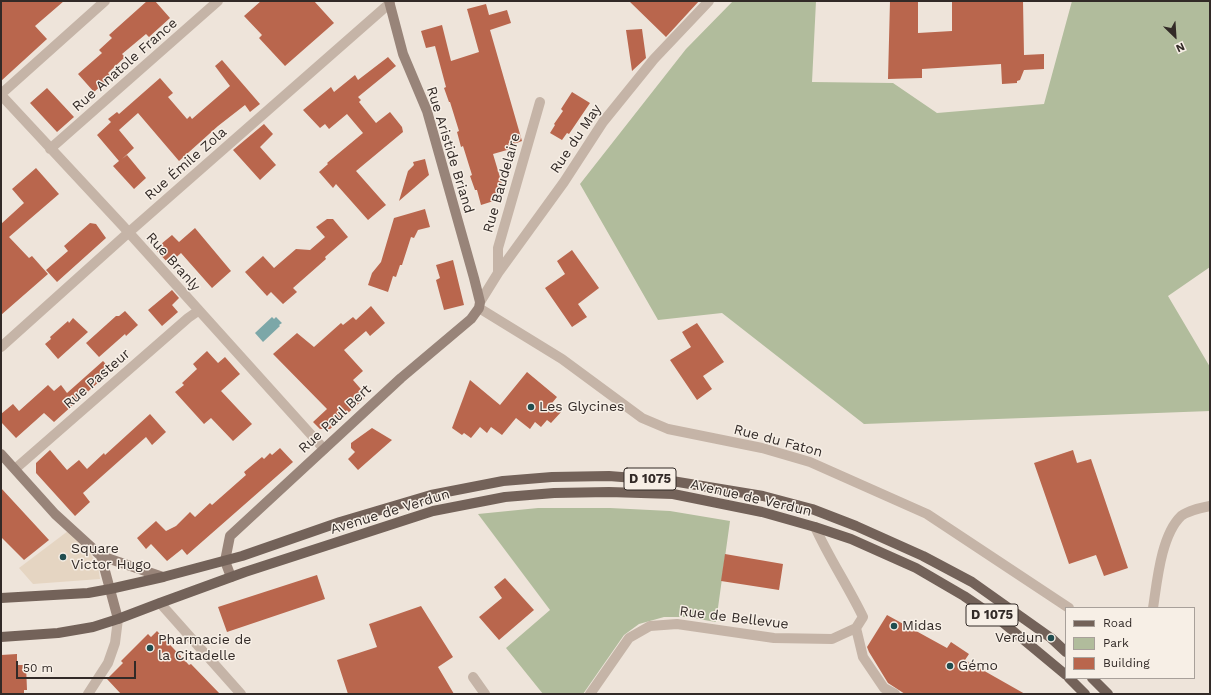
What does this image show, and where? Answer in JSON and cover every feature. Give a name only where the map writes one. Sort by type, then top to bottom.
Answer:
[{"type":"main road","name":"Rue Aristide Briand","points":[[389,2],[403,54],[427,111],[479,305]]},
{"type":"main road","name":"Rue Paul Bert","points":[[225,560],[230,536],[401,378],[467,323],[479,305]]},
{"type":"main road","points":[[1,454],[55,514],[101,556],[163,577]]},
{"type":"main road","name":"Avenue de Verdun","points":[[1,598],[88,593],[163,577],[242,556],[340,522],[431,495],[503,481],[552,477],[609,476],[672,481],[762,496],[812,510],[856,526],[923,556],[972,582],[1051,638],[1065,651]]},
{"type":"main road","name":"Avenue de Verdun","points":[[1,636],[58,633],[93,627],[231,577],[433,511],[505,497],[554,493],[610,492],[673,494],[762,512],[815,527],[851,539],[916,568],[964,596],[1001,622],[1065,674]]},
{"type":"main road","points":[[101,556],[118,619]]},
{"type":"main road","points":[[225,560],[231,577]]},
{"type":"main road","points":[[1070,679],[1085,694]]},
{"type":"main road","points":[[1093,679],[1108,694]]},
{"type":"street","points":[[1,95],[105,1]]},
{"type":"street","name":"Rue Anatole France","points":[[50,149],[218,1]]},
{"type":"street","name":"Rue du May","points":[[479,305],[498,272],[564,182],[603,122],[654,59],[708,1]]},
{"type":"street","name":"Rue Émile Zola","points":[[1,347],[389,2]]},
{"type":"street","name":"Rue Branly","points":[[1,95],[324,449]]},
{"type":"street","name":"Rue Baudelaire","points":[[498,272],[498,248],[540,102]]},
{"type":"street","name":"Rue du Faton","points":[[479,305],[562,359],[642,418],[668,430],[762,448],[810,462],[927,514],[1067,607]]},
{"type":"street","name":"Rue Pasteur","points":[[15,469],[188,318],[198,311]]},
{"type":"street","points":[[1153,607],[1161,561],[1169,532],[1181,516],[1196,508],[1210,506]]},
{"type":"street","points":[[815,527],[863,617],[856,628],[863,657],[884,688],[895,694]]},
{"type":"street","points":[[160,603],[241,694]]},
{"type":"street","points":[[88,694],[108,663],[115,642],[118,619]]},
{"type":"street","name":"Rue de Bellevue","points":[[590,694],[629,638],[650,626],[677,624],[774,638],[832,639],[856,628]]},
{"type":"street","points":[[473,677],[485,694]]},
{"type":"green space","points":[[733,1],[816,1],[812,82],[893,83],[937,113],[1044,104],[1072,1],[1210,1],[1210,267],[1168,296],[1210,367],[1210,411],[864,424],[722,313],[658,320],[580,184],[686,49]]},
{"type":"green space","points":[[538,508],[610,508],[670,511],[730,521],[716,622],[687,617],[664,617],[639,624],[624,635],[583,694],[543,694],[506,648],[550,610],[478,514]]},
{"type":"shaded area","name":"Square Victor Hugo","points":[[68,531],[87,548],[98,566],[100,579],[33,584],[19,568]]},
{"type":"water","points":[[272,317],[274,319],[276,317],[282,323],[263,342],[255,333]]},
{"type":"building","points":[[1,1],[64,1],[35,26],[47,39],[1,81]]},
{"type":"building","points":[[147,1],[155,1],[170,18],[149,37],[146,34],[122,54],[125,57],[108,73],[111,77],[94,92],[78,74],[102,53],[99,50],[112,38],[109,35]]},
{"type":"building","points":[[261,1],[314,1],[334,23],[285,66],[259,38],[262,35],[244,16]]},
{"type":"building","points":[[629,1],[699,1],[666,37]]},
{"type":"building","points":[[890,1],[918,1],[918,33],[952,31],[952,1],[1023,1],[1024,55],[1044,54],[1044,69],[1024,70],[1020,80],[1017,81],[1017,83],[1002,84],[1001,64],[922,69],[922,78],[888,79]]},
{"type":"building","points":[[486,4],[489,15],[507,10],[511,23],[490,30],[522,141],[514,144],[514,148],[493,154],[502,184],[499,185],[503,198],[481,205],[477,190],[475,190],[470,176],[472,175],[463,146],[461,147],[457,132],[459,131],[444,88],[446,87],[435,46],[426,48],[421,31],[442,25],[451,61],[479,52],[467,9]]},
{"type":"building","points":[[642,29],[646,58],[632,71],[626,30]]},
{"type":"building","points":[[388,57],[396,66],[358,97],[361,100],[359,102],[376,123],[390,112],[402,127],[403,132],[356,171],[386,205],[368,220],[336,184],[333,188],[319,172],[328,164],[327,163],[363,133],[347,114],[329,129],[325,124],[320,128],[303,110],[331,87],[334,92],[355,75],[358,80]]},
{"type":"building","points":[[222,60],[260,104],[250,112],[245,105],[218,126],[179,161],[138,113],[119,130],[134,148],[122,159],[127,155],[146,178],[134,189],[113,166],[119,161],[97,135],[111,122],[108,119],[117,112],[119,114],[160,78],[173,93],[168,97],[187,119],[190,116],[192,119],[230,86],[215,66]]},
{"type":"building","points":[[47,88],[74,117],[57,132],[30,103]]},
{"type":"building","points":[[572,92],[590,103],[569,134],[567,133],[562,140],[550,133],[563,111],[561,109]]},
{"type":"building","points":[[264,124],[273,134],[260,147],[276,165],[260,180],[233,150]]},
{"type":"building","points":[[425,159],[429,175],[399,201],[408,171],[414,165],[413,162]]},
{"type":"building","points":[[36,168],[59,194],[9,237],[29,258],[32,256],[48,274],[1,315],[1,224],[24,203],[12,189]]},
{"type":"building","points":[[425,209],[430,227],[418,230],[414,238],[411,237],[402,265],[400,265],[396,277],[393,276],[388,292],[368,285],[372,273],[381,262],[394,218]]},
{"type":"building","points":[[327,219],[333,219],[348,237],[293,288],[297,292],[283,304],[271,292],[267,296],[245,272],[263,256],[274,268],[296,249],[310,250],[325,237],[316,227]]},
{"type":"building","points":[[90,223],[96,224],[106,238],[57,282],[46,270],[68,251],[64,246]]},
{"type":"building","points":[[195,228],[231,271],[212,288],[181,253],[169,264],[155,249],[172,235],[179,242]]},
{"type":"building","points":[[572,250],[599,288],[578,304],[587,317],[572,327],[545,288],[565,274],[557,261]]},
{"type":"building","points":[[453,260],[464,305],[444,310],[436,280],[440,278],[436,265]]},
{"type":"building","points":[[172,290],[179,298],[172,305],[178,312],[162,326],[148,310]]},
{"type":"building","points":[[371,306],[385,323],[370,336],[366,331],[344,350],[363,371],[353,380],[367,396],[330,429],[320,429],[313,422],[327,409],[273,354],[297,333],[314,347],[341,323],[343,325],[353,317],[356,320]]},
{"type":"building","points":[[125,311],[138,325],[126,336],[125,334],[99,357],[86,343],[116,316],[119,316]]},
{"type":"building","points":[[73,318],[88,332],[58,359],[45,344],[51,339],[50,337],[68,321],[69,323]]},
{"type":"building","points":[[697,323],[724,362],[703,376],[712,389],[697,400],[670,360],[691,347],[682,332]]},
{"type":"building","points":[[207,351],[218,363],[225,357],[240,374],[221,391],[252,424],[233,441],[211,418],[204,424],[175,392],[184,385],[182,383],[197,369],[193,364]]},
{"type":"building","points":[[103,361],[112,370],[54,422],[44,413],[16,438],[1,422],[1,414],[13,404],[19,411],[48,385],[54,391],[61,385],[67,393]]},
{"type":"building","name":"Les Glycines","points":[[527,372],[557,397],[552,403],[562,411],[551,423],[547,420],[541,427],[535,422],[530,429],[516,418],[502,435],[491,427],[487,433],[480,427],[471,438],[464,433],[462,435],[452,428],[470,380],[500,405]]},
{"type":"building","points":[[150,414],[166,432],[152,445],[146,437],[83,493],[90,502],[75,516],[36,473],[36,463],[50,450],[67,470],[79,460],[87,469],[104,453],[105,455]]},
{"type":"building","points":[[372,428],[392,440],[358,470],[348,459],[355,452],[351,448],[351,443]]},
{"type":"building","points":[[280,448],[293,462],[187,555],[182,549],[167,561],[151,544],[146,549],[137,538],[156,521],[166,531],[176,526],[190,512],[195,517],[210,503],[212,505],[246,475],[244,472],[262,457],[264,459],[270,453],[272,455]]},
{"type":"building","points":[[1073,450],[1077,463],[1091,459],[1128,568],[1104,576],[1096,555],[1069,564],[1034,463]]},
{"type":"building","points":[[1,488],[49,540],[24,560],[1,537]]},
{"type":"building","points":[[725,554],[783,564],[779,590],[721,581]]},
{"type":"building","points":[[317,575],[325,599],[227,632],[218,607]]},
{"type":"building","points":[[505,578],[534,610],[499,640],[479,617],[502,598],[494,587]]},
{"type":"building","points":[[421,606],[453,657],[438,667],[454,694],[348,694],[337,660],[377,647],[369,624]]},
{"type":"building","points":[[887,615],[947,648],[951,642],[969,654],[965,660],[1025,694],[905,694],[888,683],[867,647]]},
{"type":"building","points":[[157,631],[189,665],[191,664],[220,694],[121,694],[107,679],[123,663],[121,661],[148,634],[151,637]]},
{"type":"building","points":[[17,654],[17,665],[26,665],[27,690],[24,690],[24,694],[1,694],[1,655]]},
{"type":"place","name":"Les Glycines","points":[[531,407]]},
{"type":"place","name":"Square Victor Hugo","points":[[63,557]]},
{"type":"place","name":"Midas","points":[[894,626]]},
{"type":"place","name":"Verdun","points":[[1051,638]]},
{"type":"place","name":"Pharmacie de la Citadelle","points":[[150,648]]},
{"type":"place","name":"Gémo","points":[[950,666]]}]
